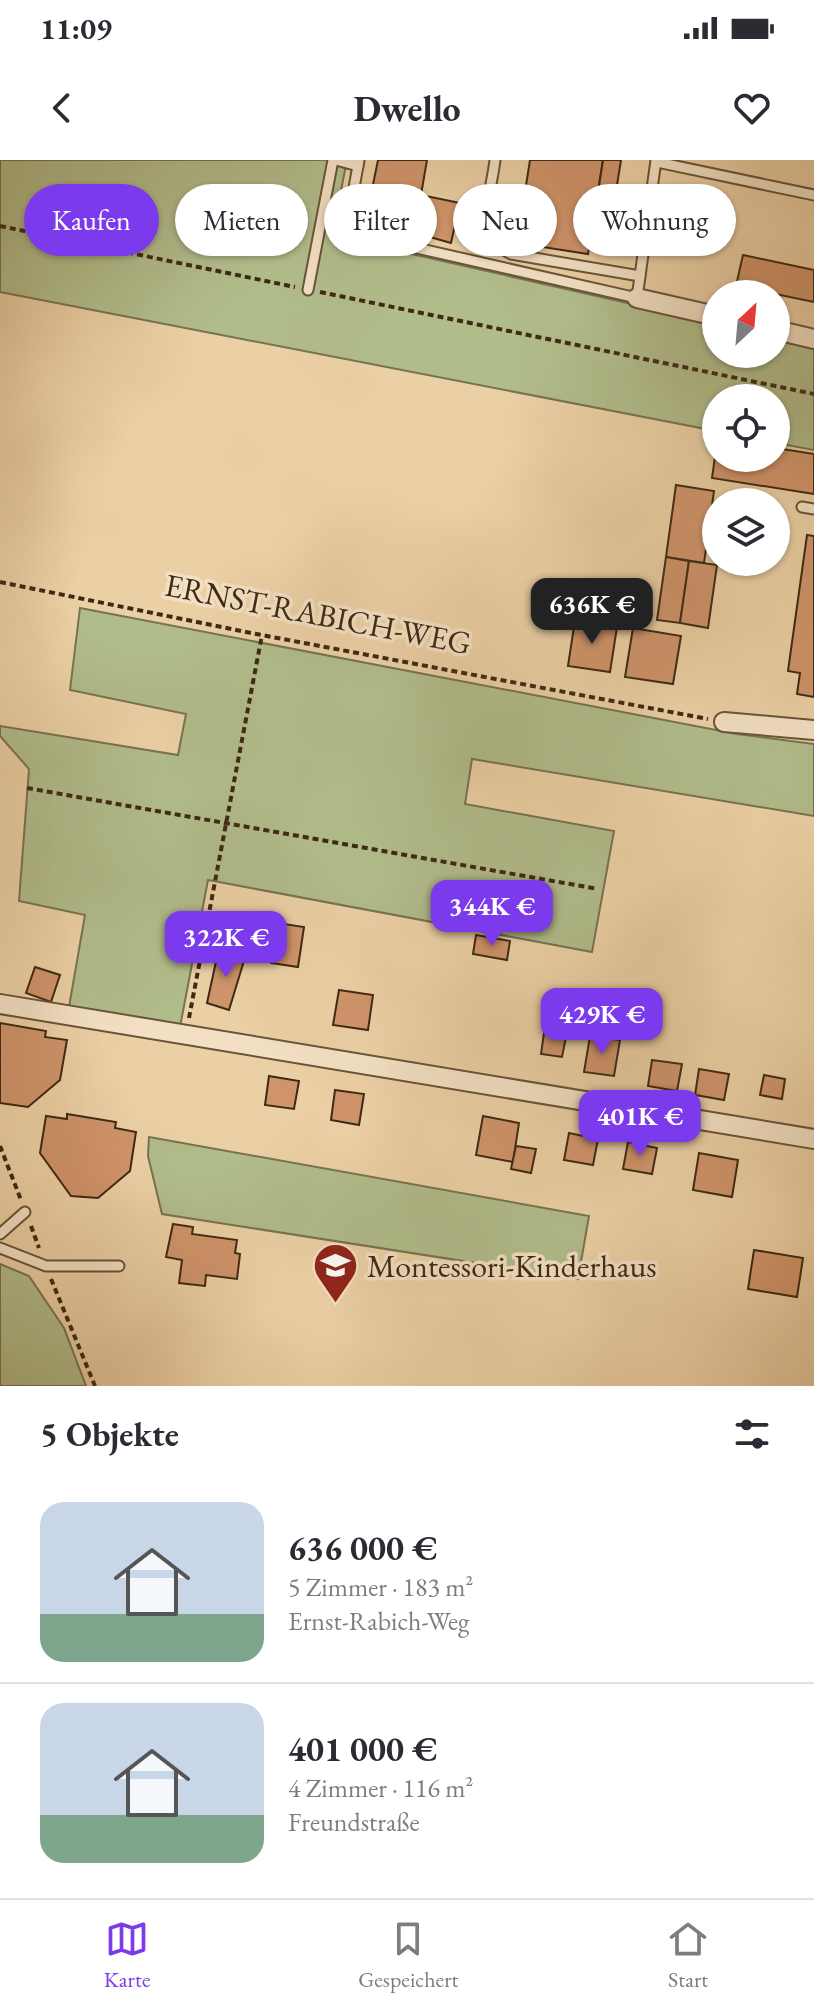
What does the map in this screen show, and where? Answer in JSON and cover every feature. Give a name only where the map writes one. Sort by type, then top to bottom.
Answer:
[{"type":"street","points":[[637,298],[702,313]]},
{"type":"street","points":[[790,333],[814,339]]},
{"type":"street","points":[[724,722],[814,730]]},
{"type":"street","points":[[0,1004],[814,1139]]},
{"type":"lane","points":[[308,290],[335,160],[358,163],[346,232],[637,298],[657,161],[814,195]]},
{"type":"lane","points":[[495,160],[486,230],[496,246],[511,254],[640,276]]},
{"type":"lane","points":[[802,507],[814,509]]},
{"type":"lane","points":[[0,1234],[25,1212]]},
{"type":"lane","points":[[0,1248],[46,1266],[119,1266]]},
{"type":"path","points":[[0,226],[814,394]]},
{"type":"path","name":"ERNST-RABICH-WEG","points":[[0,582],[724,722]]},
{"type":"path","points":[[186,1035],[262,635]]},
{"type":"path","points":[[27,788],[598,889]]},
{"type":"path","points":[[46,1266],[95,1386]]},
{"type":"green space","points":[[0,160],[347,160],[342,184],[324,184],[324,256],[420,256],[702,320],[702,368],[790,368],[790,339],[814,345],[814,450],[790,446],[790,384],[702,384],[702,428],[0,292]]},
{"type":"green space","points":[[80,608],[737,734],[814,744],[814,816],[472,759],[465,804],[614,831],[592,952],[208,880],[180,1027],[69,1007],[85,915],[19,901],[29,769],[0,736],[0,726],[178,755],[186,714],[70,690]]},
{"type":"green space","points":[[149,1137],[589,1216],[578,1279],[162,1214],[148,1156]]},
{"type":"green space","points":[[0,1264],[29,1276],[64,1328],[86,1386],[0,1386]]},
{"type":"building","points":[[378,160],[427,160],[423,184],[373,184]]},
{"type":"building","points":[[530,160],[603,160],[599,184],[573,184],[573,252],[557,249],[557,184],[526,184]]},
{"type":"building","points":[[603,160],[621,160],[617,184],[599,184]]},
{"type":"building","points":[[437,198],[453,202],[451,243],[437,239]]},
{"type":"building","points":[[743,255],[814,270],[814,302],[790,297],[790,280],[737,280]]},
{"type":"building","points":[[790,450],[814,454],[814,494],[712,478],[713,472],[790,472]]},
{"type":"building","points":[[676,485],[702,489],[702,563],[666,557]]},
{"type":"building","points":[[807,535],[814,536],[814,697],[797,694],[800,673],[788,671]]},
{"type":"building","points":[[666,557],[689,561],[680,623],[657,620]]},
{"type":"building","points":[[689,561],[702,563],[702,576],[715,576],[708,628],[680,623]]},
{"type":"building","points":[[575,620],[617,627],[610,672],[568,666]]},
{"type":"building","points":[[633,628],[681,636],[673,684],[625,677]]},
{"type":"building","points":[[277,923],[304,927],[298,967],[271,963]]},
{"type":"building","points":[[476,935],[510,941],[507,960],[473,954]]},
{"type":"building","points":[[230,947],[246,954],[229,1010],[207,1003],[217,957],[224,960]]},
{"type":"building","points":[[35,967],[60,975],[51,1002],[26,993]]},
{"type":"building","points":[[339,990],[373,995],[368,1030],[333,1025]]},
{"type":"building","points":[[0,1023],[46,1031],[45,1037],[67,1040],[60,1080],[28,1107],[0,1103]]},
{"type":"building","points":[[544,1033],[566,1037],[562,1057],[541,1054]]},
{"type":"building","points":[[590,1036],[620,1040],[614,1076],[584,1072]]},
{"type":"building","points":[[652,1060],[682,1064],[677,1091],[648,1086]]},
{"type":"building","points":[[699,1069],[729,1074],[724,1100],[695,1095]]},
{"type":"building","points":[[764,1075],[785,1079],[782,1099],[760,1095]]},
{"type":"building","points":[[269,1076],[299,1081],[294,1109],[265,1105]]},
{"type":"building","points":[[335,1090],[364,1094],[359,1125],[331,1120]]},
{"type":"building","points":[[67,1114],[116,1122],[115,1128],[136,1132],[130,1171],[98,1198],[71,1196],[40,1153],[46,1116],[67,1119]]},
{"type":"building","points":[[483,1116],[519,1123],[513,1162],[476,1155]]},
{"type":"building","points":[[569,1133],[598,1139],[593,1165],[564,1160]]},
{"type":"building","points":[[628,1142],[657,1148],[652,1174],[623,1169]]},
{"type":"building","points":[[516,1146],[536,1149],[531,1173],[511,1169]]},
{"type":"building","points":[[699,1153],[738,1160],[732,1197],[693,1190]]},
{"type":"building","points":[[173,1224],[193,1227],[192,1234],[237,1240],[235,1253],[240,1254],[237,1279],[206,1275],[205,1286],[179,1283],[182,1260],[166,1257]]},
{"type":"building","points":[[754,1250],[803,1258],[797,1297],[748,1289]]},
{"type":"place","name":"Montessori-Kinderhaus","points":[[336,1305]]}]
